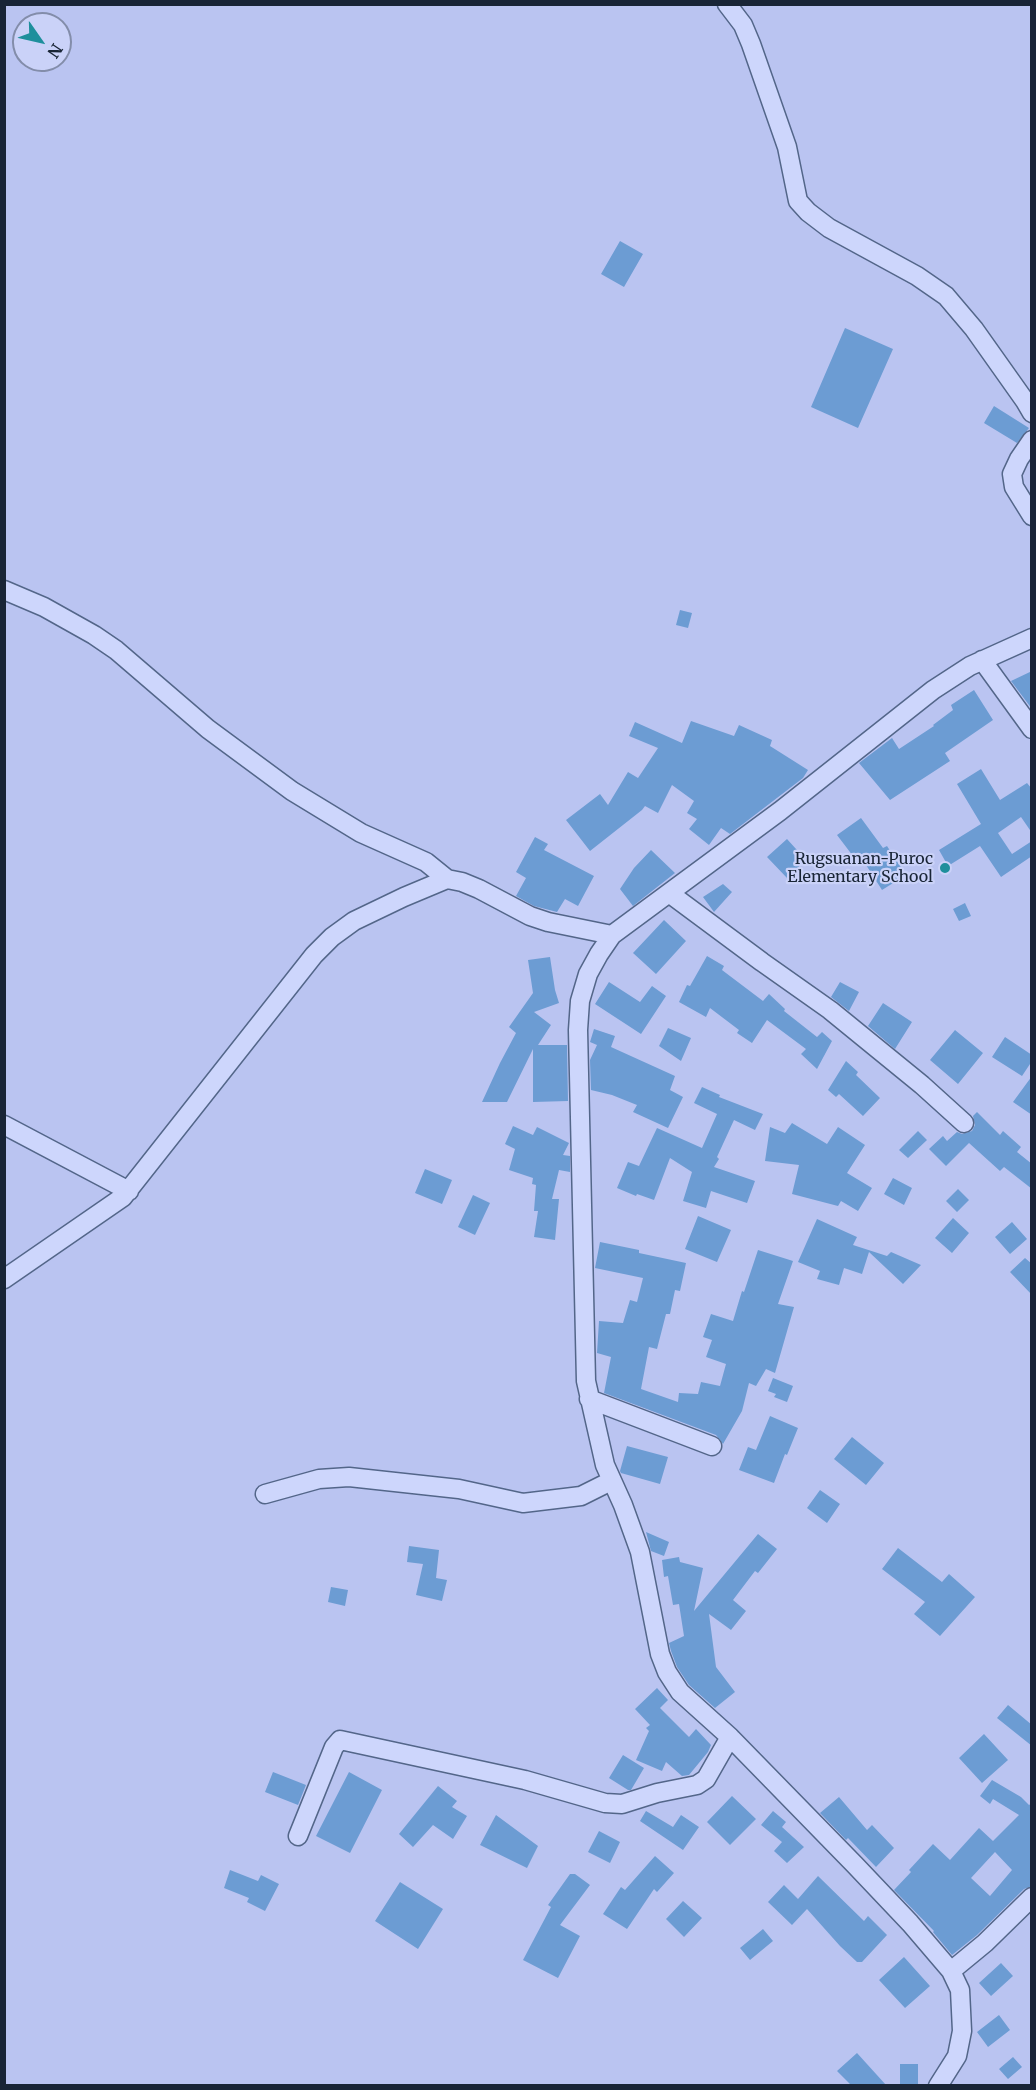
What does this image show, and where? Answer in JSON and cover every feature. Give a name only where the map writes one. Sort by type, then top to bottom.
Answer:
[{"type":"street","points":[[726,4],[743,25],[751,44],[787,147],[798,201],[829,228],[917,276],[946,296],[974,329],[1032,413]]},
{"type":"street","points":[[1032,440],[1013,469],[1012,480],[1032,516]]},
{"type":"street","points":[[4,590],[54,612],[94,635],[116,650],[208,729],[292,791],[361,833],[426,862],[447,879],[479,889],[530,916],[612,935]]},
{"type":"street","points":[[938,2085],[957,2056],[962,2031],[960,1990],[951,1971],[855,1864],[730,1737],[680,1692],[660,1654],[640,1552],[604,1465],[586,1381],[578,1030],[580,1001],[588,974],[612,935],[780,811],[933,690],[982,660],[1032,638]]},
{"type":"street","points":[[982,660],[1032,729]]},
{"type":"street","points":[[4,1279],[129,1191],[308,963],[332,937],[364,916],[447,879]]},
{"type":"street","points":[[669,893],[830,1010],[964,1122]]},
{"type":"street","points":[[4,1125],[129,1191]]},
{"type":"street","points":[[589,1399],[712,1446]]},
{"type":"street","points":[[265,1494],[319,1479],[349,1477],[459,1489],[523,1503],[581,1496],[611,1481]]},
{"type":"street","points":[[298,1836],[334,1747],[340,1740],[525,1780],[605,1803],[622,1804],[657,1793],[698,1785],[712,1770],[730,1737]]},
{"type":"street","points":[[951,1971],[1032,1897]]},
{"type":"building","points":[[620,241],[643,254],[624,287],[601,274]]},
{"type":"building","points":[[845,328],[893,349],[858,428],[811,407]]},
{"type":"building","points":[[994,406],[1029,428],[1017,443],[984,423]]},
{"type":"building","points":[[680,610],[692,613],[688,628],[676,625]]},
{"type":"building","points":[[1032,671],[1032,709],[1011,681]]},
{"type":"building","points":[[974,690],[993,720],[945,753],[950,761],[890,800],[859,763],[892,738],[899,749],[934,726],[953,710],[951,705]]},
{"type":"building","points":[[691,721],[734,736],[739,725],[772,740],[770,746],[808,770],[803,778],[730,834],[721,828],[709,845],[689,829],[697,819],[687,813],[694,801],[672,785],[658,813],[645,806],[590,851],[566,820],[600,794],[608,805],[628,772],[638,778],[658,748],[629,736],[635,722],[682,743]]},
{"type":"building","points":[[981,769],[1000,800],[1027,783],[1032,789],[1032,833],[1021,817],[998,833],[1012,854],[1032,841],[1032,856],[1001,877],[980,846],[948,866],[939,850],[981,824],[957,784]]},
{"type":"building","points":[[861,818],[883,848],[887,846],[906,875],[882,890],[861,857],[856,860],[837,835]]},
{"type":"building","points":[[535,837],[548,844],[544,850],[594,876],[578,906],[565,899],[557,912],[534,906],[516,896],[526,878],[516,872]]},
{"type":"building","points":[[787,839],[806,860],[787,878],[767,857]]},
{"type":"building","points":[[651,850],[675,873],[633,906],[620,889],[634,868]]},
{"type":"building","points":[[723,884],[732,892],[714,912],[703,897]]},
{"type":"building","points":[[965,903],[971,916],[959,921],[953,909]]},
{"type":"building","points":[[664,920],[686,941],[656,974],[633,953]]},
{"type":"building","points":[[707,956],[724,966],[722,970],[763,1001],[769,994],[785,1009],[784,1011],[817,1037],[822,1032],[832,1041],[817,1069],[801,1054],[806,1049],[767,1020],[752,1043],[737,1033],[739,1030],[710,1008],[706,1017],[679,1002],[687,985],[690,986]]},
{"type":"building","points":[[550,957],[559,1003],[534,1012],[551,1025],[538,1045],[567,1045],[568,1101],[533,1102],[533,1049],[507,1102],[482,1102],[516,1033],[509,1027],[533,993],[528,960]]},
{"type":"building","points":[[609,982],[640,1002],[652,986],[666,996],[641,1034],[595,1004]]},
{"type":"building","points":[[840,982],[859,992],[849,1011],[831,997]]},
{"type":"building","points":[[883,1003],[912,1022],[895,1049],[868,1026]]},
{"type":"building","points":[[668,1028],[691,1038],[681,1061],[659,1046]]},
{"type":"building","points":[[594,1029],[615,1036],[611,1047],[675,1076],[670,1090],[683,1097],[668,1128],[633,1112],[637,1105],[591,1090],[590,1060],[597,1045],[590,1042]]},
{"type":"building","points":[[955,1030],[983,1053],[958,1084],[930,1060]]},
{"type":"building","points":[[1005,1037],[1032,1055],[1032,1061],[1022,1076],[992,1057]]},
{"type":"building","points":[[846,1061],[858,1072],[856,1075],[880,1098],[863,1116],[839,1094],[836,1097],[828,1090]]},
{"type":"building","points":[[1032,1076],[1032,1115],[1013,1102]]},
{"type":"building","points":[[702,1087],[720,1095],[719,1097],[763,1114],[755,1130],[734,1120],[714,1167],[755,1181],[747,1203],[711,1191],[706,1208],[683,1201],[692,1172],[670,1158],[654,1200],[617,1188],[628,1162],[639,1166],[657,1128],[702,1148],[717,1114],[694,1103]]},
{"type":"building","points":[[977,1112],[1000,1135],[1003,1131],[1021,1147],[1017,1152],[1032,1164],[1032,1189],[1004,1167],[1000,1171],[969,1143],[946,1166],[929,1149],[943,1136],[947,1141],[957,1132],[962,1134],[972,1131],[975,1125],[973,1116]]},
{"type":"building","points":[[792,1123],[827,1144],[838,1127],[865,1145],[847,1173],[872,1188],[858,1211],[841,1201],[838,1206],[792,1194],[799,1165],[765,1161],[770,1127],[785,1133]]},
{"type":"building","points":[[513,1126],[533,1135],[537,1127],[569,1143],[563,1155],[570,1156],[570,1172],[559,1170],[552,1199],[559,1199],[555,1240],[534,1237],[538,1211],[534,1211],[536,1185],[532,1184],[533,1178],[509,1170],[515,1149],[505,1144]]},
{"type":"building","points":[[918,1131],[927,1140],[908,1158],[899,1150]]},
{"type":"building","points":[[425,1169],[452,1180],[442,1204],[415,1193]]},
{"type":"building","points":[[893,1178],[912,1188],[904,1205],[884,1194]]},
{"type":"building","points":[[958,1189],[969,1200],[957,1212],[946,1201]]},
{"type":"building","points":[[473,1195],[490,1203],[475,1235],[458,1227]]},
{"type":"building","points":[[698,1216],[731,1230],[717,1262],[685,1249]]},
{"type":"building","points":[[953,1218],[969,1233],[952,1253],[935,1238]]},
{"type":"building","points":[[817,1219],[857,1237],[853,1245],[887,1256],[891,1252],[921,1265],[903,1284],[869,1252],[862,1274],[844,1268],[839,1285],[817,1279],[820,1271],[798,1262]]},
{"type":"building","points":[[1012,1222],[1027,1239],[1010,1254],[995,1237]]},
{"type":"building","points":[[600,1242],[686,1263],[680,1291],[675,1290],[670,1314],[666,1314],[657,1349],[649,1347],[641,1389],[678,1402],[679,1393],[698,1394],[701,1382],[720,1386],[726,1364],[706,1357],[712,1340],[703,1337],[711,1314],[733,1321],[758,1250],[793,1261],[778,1304],[794,1307],[775,1373],[766,1369],[756,1386],[749,1383],[742,1411],[723,1444],[716,1435],[604,1393],[611,1357],[597,1353],[599,1321],[623,1323],[630,1300],[637,1302],[643,1278],[595,1268]]},
{"type":"building","points":[[1025,1258],[1032,1264],[1032,1295],[1010,1272]]},
{"type":"building","points":[[773,1378],[793,1386],[787,1402],[774,1397],[776,1394],[768,1391]]},
{"type":"building","points":[[770,1416],[798,1428],[774,1483],[739,1470],[748,1447],[756,1450]]},
{"type":"building","points":[[852,1437],[884,1463],[866,1485],[834,1459]]},
{"type":"building","points":[[627,1446],[668,1457],[660,1484],[621,1473]]},
{"type":"building","points":[[820,1490],[840,1504],[827,1523],[807,1508]]},
{"type":"building","points":[[646,1532],[669,1542],[664,1556],[651,1551]]},
{"type":"building","points":[[758,1534],[777,1549],[758,1573],[755,1571],[733,1600],[746,1611],[731,1630],[709,1614],[716,1667],[735,1692],[715,1708],[689,1685],[677,1667],[671,1651],[669,1643],[684,1636],[679,1604],[673,1605],[668,1576],[664,1577],[662,1560],[679,1557],[680,1562],[703,1568],[694,1611]]},
{"type":"building","points":[[409,1546],[439,1550],[436,1578],[447,1580],[442,1601],[416,1595],[423,1564],[407,1562]]},
{"type":"building","points":[[898,1548],[942,1582],[949,1574],[975,1597],[940,1636],[914,1614],[925,1602],[882,1569]]},
{"type":"building","points":[[331,1587],[348,1590],[345,1606],[328,1602]]},
{"type":"building","points":[[657,1688],[668,1700],[660,1708],[689,1737],[696,1729],[711,1745],[689,1775],[682,1776],[666,1762],[662,1771],[636,1760],[649,1731],[646,1728],[650,1725],[635,1709]]},
{"type":"building","points":[[1008,1705],[1032,1725],[1032,1746],[997,1718]]},
{"type":"building","points":[[984,1734],[1008,1760],[982,1783],[959,1758]]},
{"type":"building","points":[[623,1755],[644,1768],[631,1790],[609,1778]]},
{"type":"building","points":[[273,1772],[306,1785],[298,1805],[265,1792]]},
{"type":"building","points":[[349,1772],[382,1790],[350,1853],[316,1836]]},
{"type":"building","points":[[992,1780],[1021,1797],[1029,1805],[1032,1803],[1032,1886],[1024,1889],[977,1935],[952,1955],[934,1931],[894,1890],[933,1844],[950,1860],[979,1828],[993,1841],[1019,1815],[993,1799],[990,1804],[980,1796]],"holes":[[[995,1852],[1012,1870],[990,1896],[971,1878]]]},
{"type":"building","points":[[438,1786],[457,1801],[452,1807],[467,1816],[453,1839],[433,1825],[413,1847],[399,1834]]},
{"type":"building","points":[[732,1796],[756,1819],[730,1845],[707,1822]]},
{"type":"building","points":[[839,1797],[867,1830],[872,1825],[894,1848],[876,1867],[820,1813]]},
{"type":"building","points":[[646,1811],[673,1827],[681,1815],[699,1827],[683,1850],[640,1821]]},
{"type":"building","points":[[773,1811],[786,1822],[782,1827],[804,1847],[787,1863],[774,1851],[782,1842],[761,1825]]},
{"type":"building","points":[[496,1815],[538,1846],[527,1868],[480,1845]]},
{"type":"building","points":[[599,1831],[620,1842],[610,1863],[588,1852]]},
{"type":"building","points":[[655,1856],[674,1873],[657,1892],[654,1889],[627,1929],[603,1914],[621,1887],[625,1890]]},
{"type":"building","points":[[230,1870],[258,1881],[261,1875],[279,1884],[265,1911],[247,1902],[249,1898],[224,1888]]},
{"type":"building","points":[[570,1874],[575,1874],[590,1885],[560,1925],[580,1936],[558,1978],[523,1960],[551,1907],[548,1905]]},
{"type":"building","points":[[818,1876],[864,1921],[868,1916],[887,1935],[862,1962],[857,1962],[840,1946],[807,1909],[792,1925],[768,1902],[784,1885],[798,1899]]},
{"type":"building","points":[[400,1882],[443,1909],[418,1949],[375,1921]]},
{"type":"building","points":[[683,1901],[702,1918],[684,1937],[666,1919]]},
{"type":"building","points":[[763,1929],[773,1941],[750,1960],[740,1948]]},
{"type":"building","points":[[904,1957],[930,1986],[905,2008],[879,1980]]},
{"type":"building","points":[[1001,1963],[1013,1976],[991,1996],[979,1983]]},
{"type":"building","points":[[999,2015],[1010,2030],[988,2047],[977,2032]]},
{"type":"building","points":[[857,2053],[886,2085],[851,2085],[837,2071]]},
{"type":"building","points":[[1013,2057],[1022,2067],[1008,2079],[999,2069]]},
{"type":"building","points":[[900,2064],[918,2064],[918,2085],[900,2085]]},
{"type":"place","name":"Rugsuanan-Puroc Elementary School","points":[[945,868]]}]
